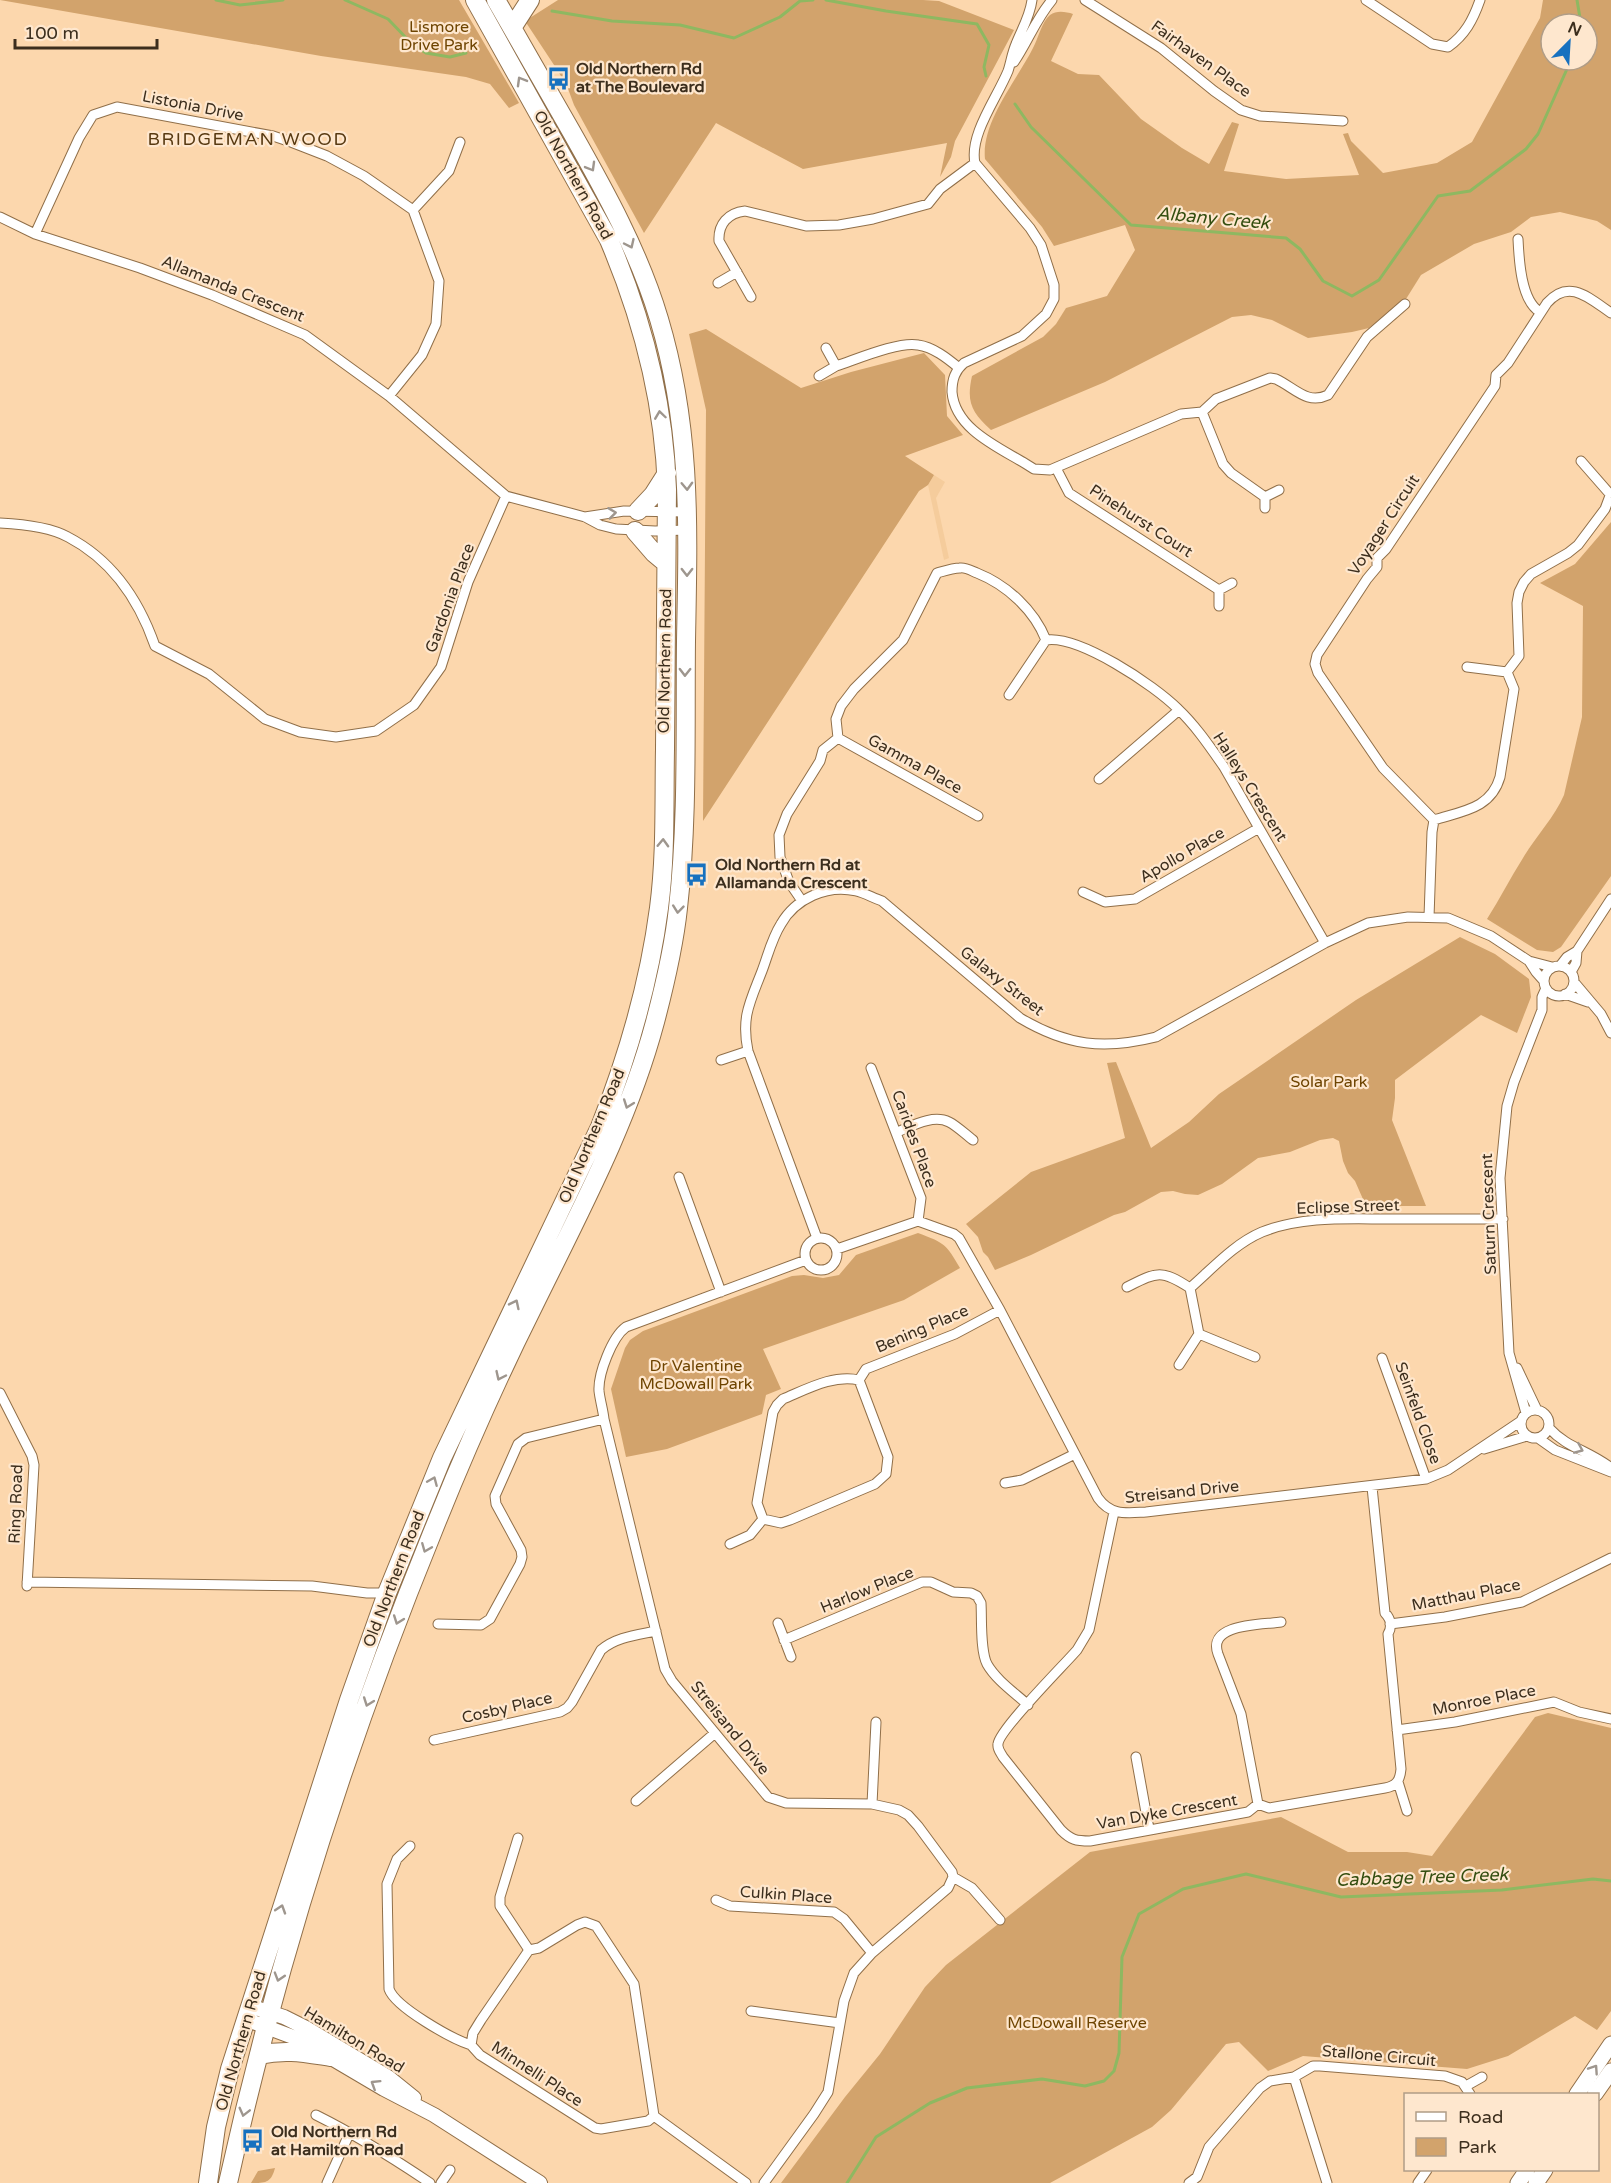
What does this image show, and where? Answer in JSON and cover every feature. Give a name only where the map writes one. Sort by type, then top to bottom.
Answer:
[{"type":"highway","points":[[512,28],[530,0]]},
{"type":"highway","name":"Old Northern Road","points":[[228,2183],[267,2019],[340,1784],[408,1593],[479,1423],[621,1125],[648,1049],[674,939],[682,858],[688,521],[685,455],[677,392],[661,326],[649,289],[639,262],[605,191],[512,28],[489,4]]},
{"type":"highway","name":"Old Northern Road","points":[[208,2183],[222,2100],[248,2013],[349,1700],[387,1593],[442,1458],[600,1127],[620,1077],[636,1025],[653,944],[662,877],[667,473],[653,370],[625,278],[609,240],[489,4]]},
{"type":"highway","points":[[638,511],[653,495],[667,473]]},
{"type":"highway","points":[[635,531],[654,554],[666,563]]},
{"type":"highway","points":[[259,2055],[291,2050],[331,2057]]},
{"type":"main road","name":"Hamilton Road","points":[[248,2013],[300,2025],[388,2076],[434,2115]]},
{"type":"main road","name":"Hamilton Road","points":[[267,2019],[384,2089],[434,2115],[540,2183]]},
{"type":"main road","points":[[1578,2093],[1611,2044]]},
{"type":"main road","points":[[1596,2093],[1611,2071]]},
{"type":"street","points":[[1008,71],[1015,46],[1031,13],[1032,0]]},
{"type":"street","points":[[1052,0],[1038,16],[1023,49],[1008,71],[979,131],[973,153],[975,163],[1030,228],[1041,245],[1054,285],[1054,299],[1046,314],[1022,336],[964,363],[955,374],[952,394],[961,418],[970,428],[1034,469],[1043,470],[1056,468],[1181,414],[1202,412],[1216,399],[1270,378],[1313,399],[1328,395],[1367,337],[1406,304]]},
{"type":"street","name":"Fairhaven Place","points":[[1085,0],[1161,48],[1241,110],[1260,116],[1343,121]]},
{"type":"street","points":[[1365,0],[1432,44],[1448,47],[1461,38],[1473,20],[1480,0]]},
{"type":"street","name":"Listonia Drive","points":[[35,234],[79,138],[93,115],[117,107],[273,136],[291,142],[327,156],[364,176],[413,210]]},
{"type":"street","points":[[389,396],[422,355],[436,324],[439,282],[413,210],[449,171],[460,142]]},
{"type":"street","points":[[751,297],[719,241],[719,232],[727,218],[735,212],[745,211],[813,226],[839,225],[873,219],[927,204],[940,189],[975,163]]},
{"type":"street","name":"Allamanda Crescent","points":[[0,216],[35,234],[140,268],[212,295],[305,335],[389,396],[506,496],[585,518],[600,525],[635,531],[667,531],[688,521]]},
{"type":"street","points":[[1518,239],[1521,272],[1527,296],[1534,308],[1540,312]]},
{"type":"street","points":[[718,283],[737,272]]},
{"type":"street","name":"Voyager Circuit","points":[[1434,820],[1383,768],[1318,673],[1317,655],[1377,567],[1377,558],[1386,549],[1495,386],[1496,375],[1508,363],[1540,312],[1554,295],[1563,290],[1572,291],[1611,313]]},
{"type":"street","points":[[819,376],[836,366],[904,344],[919,345],[945,356],[959,368]]},
{"type":"street","points":[[826,348],[836,366]]},
{"type":"street","points":[[1202,412],[1223,464],[1231,473],[1265,497]]},
{"type":"street","points":[[1507,672],[1519,656],[1517,603],[1524,582],[1531,574],[1578,545],[1605,509],[1610,493],[1581,461]]},
{"type":"street","name":"Pinehurst Court","points":[[1056,468],[1069,492],[1220,590]]},
{"type":"street","points":[[1265,497],[1279,490]]},
{"type":"street","name":"Gardonia Place","points":[[0,523],[23,524],[67,536],[102,561],[126,586],[146,620],[155,646],[208,674],[265,719],[300,732],[336,737],[376,731],[414,705],[441,667],[468,582],[506,496]]},
{"type":"street","points":[[1265,497],[1265,508]]},
{"type":"street","name":"Allamanda Crescent","points":[[585,518],[604,513],[667,510],[688,521]]},
{"type":"street","points":[[802,901],[789,882],[780,857],[779,836],[787,814],[820,761],[823,750],[838,738],[836,719],[841,706],[854,689],[903,640],[937,573],[961,567],[990,578],[1010,592],[1025,607],[1042,630],[1046,640],[1009,695]]},
{"type":"street","points":[[1219,606],[1220,590],[1232,583]]},
{"type":"street","name":"Halleys Crescent","points":[[1046,640],[1054,638],[1088,648],[1153,687],[1179,710],[1205,740],[1224,767],[1325,943]]},
{"type":"street","points":[[1467,667],[1507,672]]},
{"type":"street","points":[[1429,916],[1434,820],[1487,801],[1497,790],[1514,688],[1507,672]]},
{"type":"street","points":[[1099,779],[1179,710]]},
{"type":"street","name":"Gamma Place","points":[[838,738],[978,816]]},
{"type":"street","name":"Apollo Place","points":[[1083,892],[1105,902],[1135,899],[1259,828]]},
{"type":"street","name":"Galaxy Street","points":[[817,1238],[748,1051],[744,1023],[775,935],[788,913],[802,901],[822,892],[846,889],[882,901],[1020,1018],[1060,1038],[1092,1044],[1126,1044],[1156,1037],[1325,943],[1368,923],[1429,916],[1448,918],[1472,926],[1529,962],[1545,985]]},
{"type":"street","points":[[1588,1002],[1561,995],[1545,985],[1546,973],[1577,951],[1611,899]]},
{"type":"street","points":[[1561,995],[1572,989],[1577,951]]},
{"type":"street","name":"Galaxy Street","points":[[1529,962],[1556,967]]},
{"type":"street","points":[[1556,967],[1572,977],[1588,1002],[1601,1014],[1611,1033]]},
{"type":"street","name":"Saturn Crescent","points":[[1523,1417],[1509,1353],[1500,1178],[1507,1107],[1514,1082],[1542,1010],[1545,985]]},
{"type":"street","name":"Saturn Crescent","points":[[1542,1010],[1561,995]]},
{"type":"street","points":[[721,1060],[748,1051]]},
{"type":"street","name":"Carides Place","points":[[872,1068],[921,1198],[918,1221]]},
{"type":"street","points":[[897,1132],[938,1119],[949,1122],[973,1140]]},
{"type":"street","points":[[679,1177],[721,1292]]},
{"type":"street","name":"Eclipse Street","points":[[1190,1288],[1237,1246],[1262,1232],[1288,1225],[1315,1220],[1351,1219],[1503,1220]]},
{"type":"street","points":[[837,1249],[918,1221]]},
{"type":"street","name":"Streisand Drive","points":[[918,1221],[960,1238],[1102,1504],[1114,1512],[1121,1514],[1146,1512],[1426,1479],[1448,1470],[1477,1452],[1523,1417]]},
{"type":"street","points":[[817,1238],[831,1240],[837,1249],[837,1261],[827,1269],[815,1269],[806,1260],[806,1247],[817,1238]]},
{"type":"street","name":"Streisand Drive","points":[[806,1260],[640,1321],[620,1332],[614,1341],[600,1379],[599,1390],[604,1419],[665,1669],[761,1791],[786,1803],[872,1804],[899,1810],[908,1815],[948,1864],[953,1877]]},
{"type":"street","points":[[1127,1287],[1159,1273],[1190,1288],[1199,1334],[1179,1365]]},
{"type":"street","name":"Bening Place","points":[[859,1380],[866,1369],[955,1334],[1000,1310]]},
{"type":"street","points":[[1199,1334],[1255,1357]]},
{"type":"street","name":"Saturn Crescent","points":[[1509,1353],[1537,1410]]},
{"type":"street","name":"Seinfeld Close","points":[[1382,1358],[1426,1479]]},
{"type":"street","points":[[848,1377],[859,1380],[888,1457],[886,1474],[875,1484],[790,1520],[781,1523],[763,1519],[757,1503],[758,1489],[773,1412],[777,1405],[783,1399],[830,1381],[848,1377]]},
{"type":"street","name":"Ring Road","points":[[0,1393],[32,1456],[34,1466],[27,1585],[312,1586],[367,1593],[387,1593]]},
{"type":"street","points":[[1537,1410],[1546,1414],[1549,1428],[1562,1441],[1589,1453],[1611,1470],[1555,1450],[1538,1438],[1527,1436],[1522,1429],[1523,1417],[1537,1410]]},
{"type":"street","points":[[438,1624],[481,1625],[489,1620],[520,1564],[521,1550],[496,1504],[495,1496],[518,1444],[526,1438],[604,1419]]},
{"type":"street","points":[[1538,1438],[1543,1436],[1549,1428]]},
{"type":"street","name":"Streisand Drive","points":[[1477,1452],[1527,1436]]},
{"type":"street","points":[[1005,1483],[1022,1480],[1075,1454]]},
{"type":"street","points":[[1372,1487],[1385,1613],[1389,1617],[1391,1629],[1388,1634],[1401,1769],[1398,1782],[1407,1811]]},
{"type":"street","name":"Van Dyke Crescent","points":[[1114,1512],[1089,1630],[1077,1650],[1000,1736],[998,1747],[1003,1757],[1070,1839],[1090,1841],[1248,1812],[1258,1804],[1269,1808],[1394,1786],[1398,1782]]},
{"type":"street","points":[[730,1544],[750,1535],[763,1519]]},
{"type":"street","name":"Matthau Place","points":[[1390,1624],[1445,1617],[1522,1602],[1611,1558]]},
{"type":"street","name":"Harlow Place","points":[[784,1640],[926,1581],[949,1590],[977,1596],[981,1603],[984,1657],[988,1666],[1028,1705]]},
{"type":"street","points":[[387,1593],[408,1593]]},
{"type":"street","points":[[1258,1804],[1241,1714],[1216,1644],[1225,1631],[1281,1622]]},
{"type":"street","points":[[778,1623],[791,1657]]},
{"type":"street","name":"Cosby Place","points":[[434,1740],[560,1712],[572,1702],[601,1650],[616,1640],[656,1631]]},
{"type":"street","name":"Monroe Place","points":[[1397,1730],[1455,1722],[1554,1702],[1579,1712],[1611,1719]]},
{"type":"street","points":[[872,1804],[876,1722]]},
{"type":"street","points":[[636,1801],[715,1733]]},
{"type":"street","points":[[1136,1757],[1149,1830]]},
{"type":"street","points":[[518,1838],[500,1897],[500,1906],[529,1950],[538,1948],[585,1922],[596,1926],[634,1984],[654,2116],[746,2183]]},
{"type":"street","points":[[410,1846],[397,1859],[387,1884],[388,1989],[395,2001],[454,2039],[471,2045]]},
{"type":"street","points":[[764,2183],[828,2092],[850,1980],[872,1953],[948,1888],[953,1877],[972,1888],[1000,1920]]},
{"type":"street","name":"Culkin Place","points":[[716,1900],[730,1906],[834,1912],[844,1919],[872,1953]]},
{"type":"street","name":"Minnelli Place","points":[[529,1950],[473,2033],[471,2045],[480,2055],[595,2128],[648,2121],[654,2116]]},
{"type":"street","points":[[751,2011],[840,2023]]},
{"type":"street","name":"Stallone Circuit","points":[[1191,2182],[1200,2170],[1209,2147],[1260,2088],[1270,2081],[1294,2076],[1313,2066],[1452,2077],[1468,2090],[1482,2077]]},
{"type":"street","points":[[1294,2076],[1327,2183]]},
{"type":"street","points":[[316,2115],[388,2154],[430,2183]]},
{"type":"street","points":[[327,2183],[350,2132]]},
{"type":"street","points":[[441,2183],[450,2170]]},
{"type":"shaded area","points":[[934,475],[945,482],[936,498],[949,558],[944,560],[928,485]]},
{"type":"green space","name":"Lismore Drive Park","points":[[0,0],[459,0],[519,103],[509,108],[490,84],[466,77],[321,56]]},
{"type":"green space","points":[[558,0],[939,1],[1014,30],[955,141],[951,157],[940,177],[947,143],[803,169],[716,123],[644,233],[574,105],[567,86],[525,21]]},
{"type":"green space","points":[[1543,0],[1611,0],[1611,230],[1597,221],[1560,212],[1531,217],[1511,232],[1474,244],[1421,275],[1406,299],[1369,328],[1308,338],[1272,320],[1251,315],[1232,317],[1105,382],[991,430],[975,412],[970,400],[972,376],[1043,337],[1056,324],[1066,308],[1107,296],[1135,250],[1125,225],[1054,246],[1042,227],[985,159],[985,145],[994,116],[1033,48],[1045,21],[1053,13],[1073,14],[1051,61],[1078,74],[1099,75],[1141,119],[1182,148],[1209,164],[1232,122],[1239,124],[1224,171],[1286,179],[1359,175],[1343,134],[1348,133],[1351,141],[1383,173],[1437,163],[1472,142],[1539,20],[1539,72],[1599,72],[1599,12],[1541,12]]},
{"type":"green space","points":[[706,329],[801,388],[924,353],[945,375],[947,416],[963,435],[905,456],[934,475],[928,485],[919,491],[703,821],[706,410],[689,334]]},
{"type":"green space","points":[[1611,522],[1611,876],[1561,947],[1553,952],[1537,950],[1487,919],[1564,795],[1582,717],[1583,606],[1540,583],[1575,564]]},
{"type":"green space","name":"Solar Park","points":[[1460,937],[1495,954],[1529,979],[1531,997],[1517,1033],[1481,1015],[1395,1080],[1392,1120],[1426,1206],[1366,1206],[1343,1161],[1339,1141],[1333,1138],[1320,1140],[1290,1152],[1258,1158],[1222,1184],[1198,1195],[1173,1191],[1161,1192],[1125,1212],[995,1270],[983,1252],[978,1237],[966,1224],[1031,1172],[1125,1138],[1107,1063],[1116,1062],[1151,1148],[1189,1122],[1219,1094],[1356,1000]]},
{"type":"green space","name":"Dr Valentine McDowall Park","points":[[918,1233],[944,1245],[960,1268],[904,1300],[763,1349],[781,1389],[766,1395],[762,1414],[667,1449],[626,1457],[611,1389],[630,1340],[643,1331],[792,1276],[823,1278],[839,1275],[856,1255]]},
{"type":"green space","name":"McDowall Reserve","points":[[1548,1713],[1611,1728],[1611,2011],[1597,2030],[1575,2016],[1508,2056],[1467,2069],[1303,2056],[1268,2071],[1239,2042],[1226,2044],[1171,2110],[1152,2127],[1050,2183],[781,2183],[880,2054],[925,1987],[946,1965],[1090,1852],[1281,1817],[1348,1852],[1407,1852],[1432,1856],[1535,1717]]},
{"type":"green space","points":[[275,2168],[272,2177],[267,2181],[251,2183],[258,2171]]},
{"type":"waterway","name":"Albany Creek","points":[[216,0],[240,5],[283,0]]},
{"type":"waterway","name":"Albany Creek","points":[[345,0],[388,19],[411,43],[426,53],[450,57],[466,53]]},
{"type":"waterway","name":"Albany Creek","points":[[552,11],[612,21],[680,25],[734,38],[780,17],[800,1],[813,0]]},
{"type":"waterway","name":"Albany Creek","points":[[826,0],[977,24],[989,45],[984,67],[986,76]]},
{"type":"waterway","name":"Albany Creek","points":[[1577,0],[1579,12]]},
{"type":"waterway","name":"Albany Creek","points":[[1015,104],[1031,127],[1131,225],[1286,238],[1300,249],[1323,281],[1352,296],[1379,280],[1438,196],[1470,191],[1526,149],[1538,134],[1566,72]]},
{"type":"waterway","name":"Cabbage Tree Creek","points":[[847,2183],[876,2137],[930,2103],[967,2088],[1042,2079],[1085,2086],[1104,2081],[1114,2071],[1119,2053],[1122,1957],[1139,1914],[1183,1889],[1246,1874],[1341,1897],[1502,1890],[1593,1879],[1611,1881]]},
{"type":"place","name":"Old Northern Rd at The Boulevard","points":[[558,78]]},
{"type":"place","name":"Old Northern Rd at Allamanda Crescent","points":[[697,874]]},
{"type":"place","name":"Old Northern Rd at Hamilton Road","points":[[253,2141]]},
{"type":"district","name":"BRIDGEMAN WOOD","points":[[248,139]]}]
